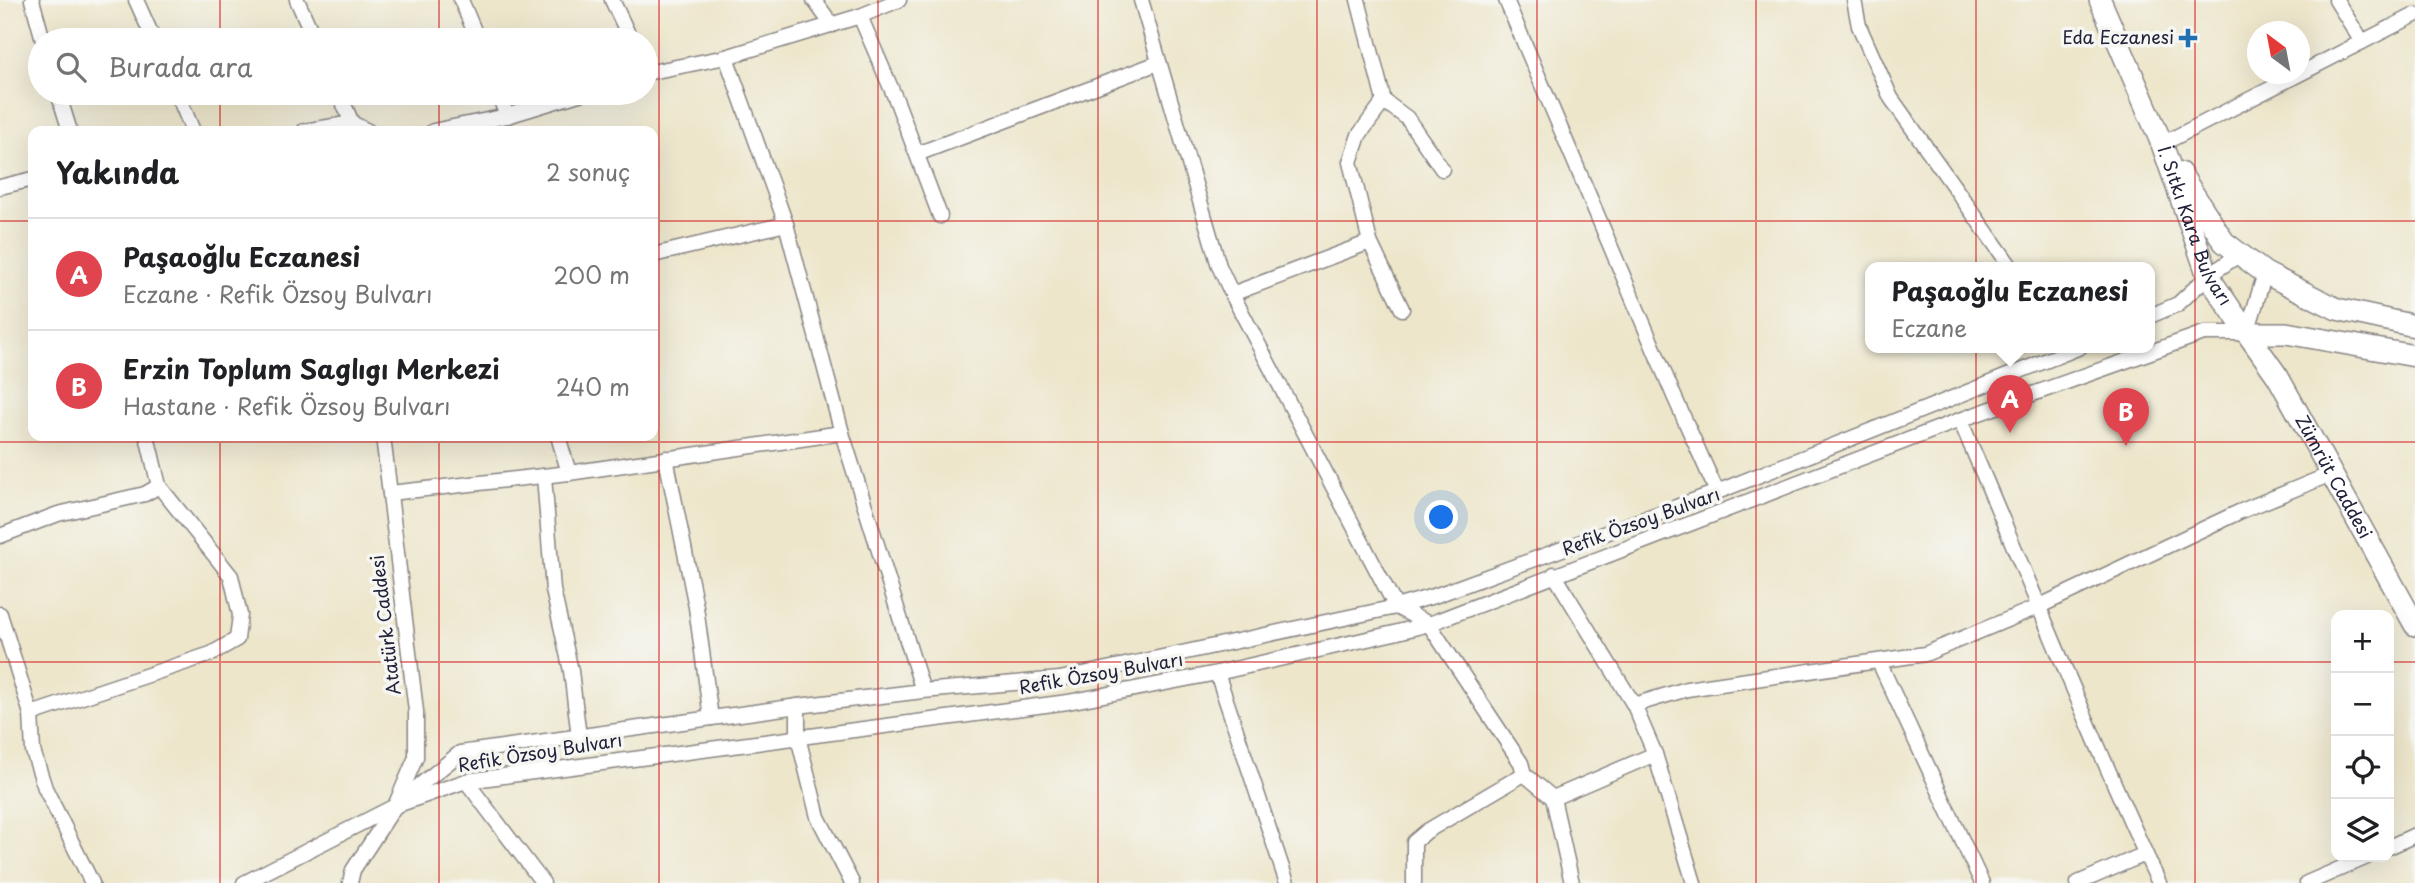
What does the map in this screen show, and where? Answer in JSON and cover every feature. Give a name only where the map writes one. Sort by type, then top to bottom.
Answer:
[{"type":"main road","points":[[2101,0],[2162,144]]},
{"type":"main road","name":"İ. Sıtkı Kara Bulvarı","points":[[2162,144],[2224,242],[2265,273],[2337,310],[2415,326]]},
{"type":"main road","name":"İ. Sıtkı Kara Bulvarı","points":[[2162,144],[2208,276],[2248,333]]},
{"type":"main road","points":[[2248,333],[2286,332],[2415,356]]},
{"type":"main road","name":"Zümrüt Caddesi","points":[[2248,333],[2278,377],[2415,625]]},
{"type":"street","points":[[32,0],[40,28]]},
{"type":"street","points":[[136,0],[149,28]]},
{"type":"street","points":[[297,0],[310,28]]},
{"type":"street","points":[[461,0],[473,28]]},
{"type":"street","points":[[611,0],[625,28]]},
{"type":"street","points":[[814,0],[832,25]]},
{"type":"street","points":[[658,70],[726,57],[860,16],[899,0]]},
{"type":"street","points":[[1141,0],[1219,265],[1232,295],[1396,607],[1429,624],[1521,763],[1524,774],[1553,798],[1572,883]]},
{"type":"street","points":[[1358,0],[1384,101],[1407,118],[1442,169]]},
{"type":"street","points":[[1506,0],[1717,492]]},
{"type":"street","points":[[1854,0],[1859,26],[1891,98],[2007,262]]},
{"type":"street","points":[[2336,0],[2362,42]]},
{"type":"street","points":[[2162,144],[2415,15]]},
{"type":"street","points":[[860,16],[940,216]]},
{"type":"street","points":[[726,57],[786,224],[842,433],[923,691]]},
{"type":"street","points":[[917,154],[1158,63]]},
{"type":"street","points":[[1384,101],[1359,135],[1350,162],[1370,242],[1402,309]]},
{"type":"street","points":[[62,105],[68,126]]},
{"type":"street","points":[[182,105],[191,126]]},
{"type":"street","points":[[344,105],[353,126]]},
{"type":"street","points":[[503,105],[507,116]]},
{"type":"street","points":[[459,126],[543,105]]},
{"type":"street","points":[[0,187],[28,180]]},
{"type":"street","points":[[658,254],[786,224]]},
{"type":"street","points":[[1232,295],[1370,242]]},
{"type":"street","points":[[2155,315],[2178,304],[2208,276],[2240,254]]},
{"type":"street","points":[[2248,333],[2265,273]]},
{"type":"street","name":"Refik Özsoy Bulvarı","points":[[2155,351],[2204,333],[2248,333]]},
{"type":"street","name":"Refik Özsoy Bulvarı","points":[[395,806],[460,753],[798,706],[1060,678],[1396,607],[1437,595],[1717,492],[2062,353]]},
{"type":"street","name":"Refik Özsoy Bulvarı","points":[[395,806],[466,781],[1068,702],[1217,673],[1429,624],[1960,421],[2149,353]]},
{"type":"street","points":[[1960,421],[2113,784],[2159,883]]},
{"type":"street","points":[[390,493],[569,473],[842,433]]},
{"type":"street","points":[[31,714],[211,654],[237,639],[240,615],[231,576],[159,486],[148,441]]},
{"type":"street","name":"Atatürk Caddesi","points":[[384,441],[416,723],[416,757],[395,806]]},
{"type":"street","points":[[559,441],[569,473]]},
{"type":"street","points":[[666,458],[696,607],[712,718]]},
{"type":"street","points":[[1634,705],[1687,689],[1925,654],[2040,606],[2239,512],[2332,474]]},
{"type":"street","points":[[544,476],[553,590],[571,671],[579,737]]},
{"type":"street","points":[[0,536],[58,514],[145,494],[159,486]]},
{"type":"street","points":[[1554,574],[1634,705],[1655,754],[1694,883]]},
{"type":"street","points":[[0,614],[31,714],[33,751],[45,788],[92,883]]},
{"type":"street","points":[[1879,662],[1982,883]]},
{"type":"street","points":[[1217,673],[1287,883]]},
{"type":"street","points":[[798,706],[798,737],[818,817],[852,883]]},
{"type":"street","points":[[1553,798],[1655,754]]},
{"type":"street","points":[[1414,883],[1414,842],[1427,831],[1524,774]]},
{"type":"street","points":[[466,781],[542,883]]},
{"type":"street","points":[[244,883],[395,806]]},
{"type":"street","points":[[350,883],[353,870],[395,806]]},
{"type":"street","points":[[2394,845],[2415,835]]},
{"type":"street","points":[[2078,883],[2146,854]]},
{"type":"street","points":[[2307,883],[2355,862]]},
{"type":"place","name":"Eda Eczanesi","points":[[2188,38]]},
{"type":"place","name":"Paşaoğlu Eczanesi","points":[[2010,433]]},
{"type":"place","name":"Erzin Toplum Saglıgı Merkezi","points":[[2126,446]]}]
